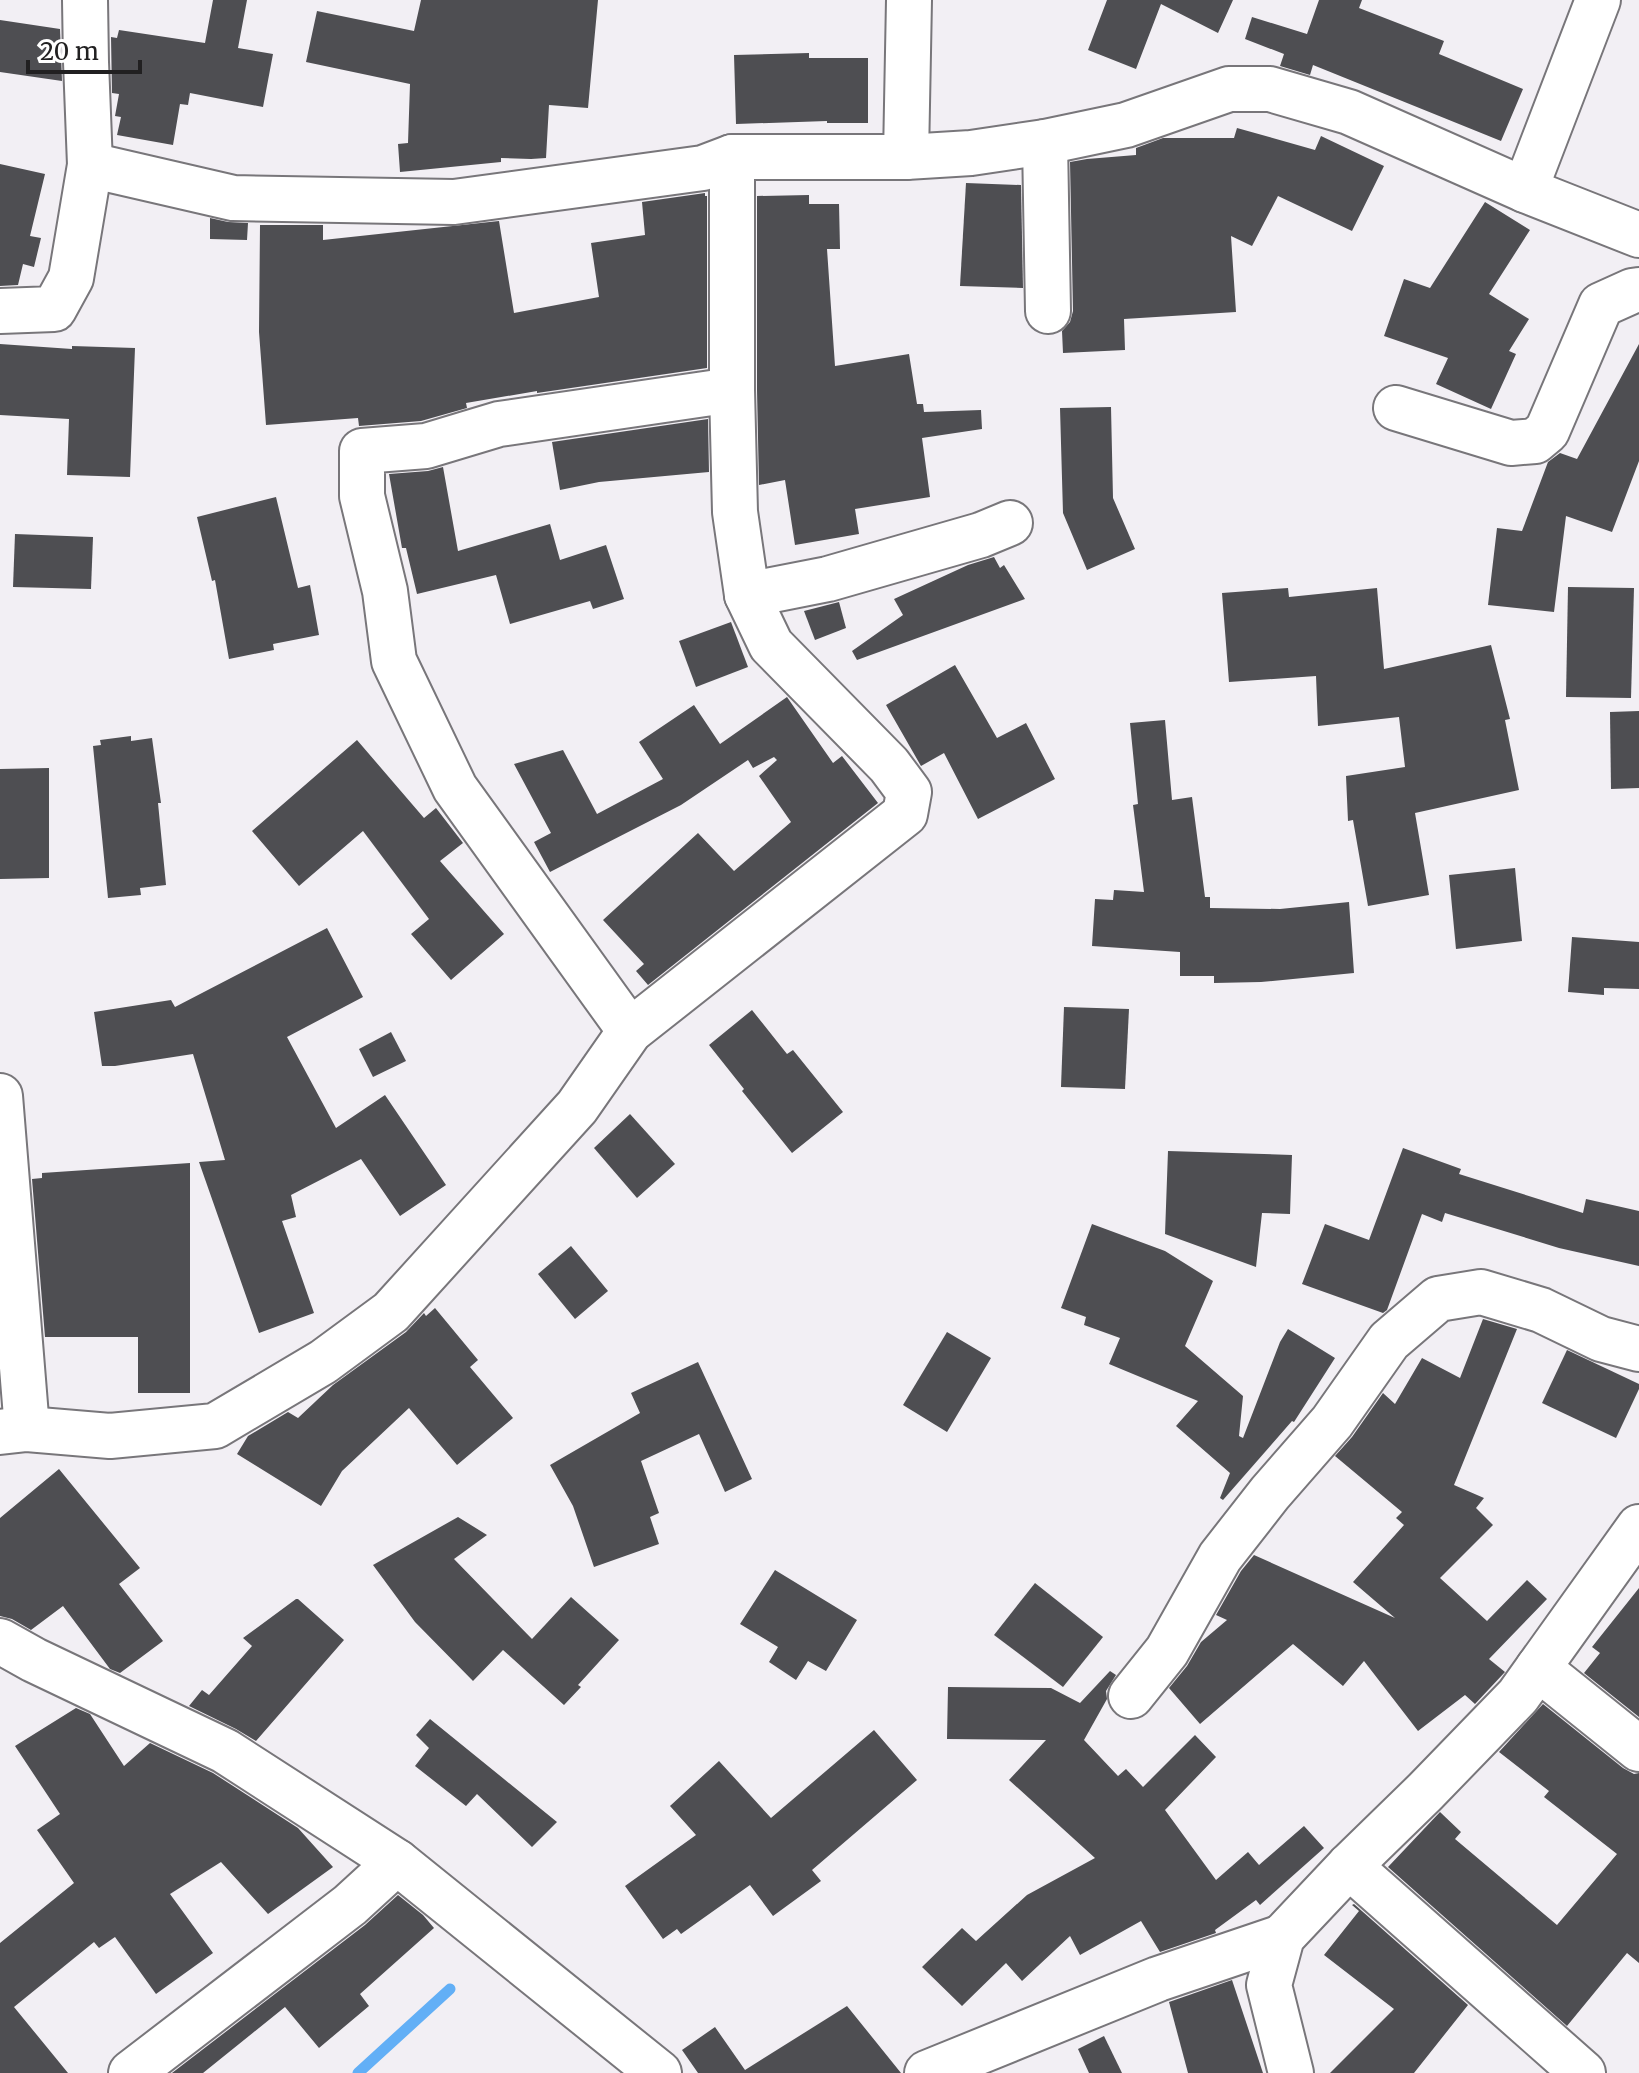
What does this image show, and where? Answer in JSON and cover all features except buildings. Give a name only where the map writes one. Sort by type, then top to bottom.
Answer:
[{"type":"street","points":[[0,311],[54,309],[71,278],[90,165],[85,0]]},
{"type":"street","points":[[906,157],[909,0]]},
{"type":"street","points":[[1525,190],[1598,0]]},
{"type":"street","points":[[90,165],[233,198],[454,202],[703,168],[732,157],[906,157],[971,153],[1126,125],[1229,89],[1270,89],[1349,112],[1525,190],[1636,234],[1636,290],[1601,305],[1547,431],[1535,441],[1511,443],[1396,408]]},
{"type":"street","points":[[1045,142],[1048,311]]},
{"type":"street","points":[[0,1096],[13,1430],[110,1436],[215,1426],[323,1362],[391,1312],[577,1107],[630,1031],[905,814],[909,792],[889,765],[771,645],[747,595],[735,512],[732,157]]},
{"type":"street","points":[[630,1031],[455,788],[394,661],[385,591],[362,496],[362,451],[426,446],[499,424],[732,390]]},
{"type":"street","points":[[747,595],[828,579],[981,535],[1010,523]]},
{"type":"street","points":[[1131,1696],[1167,1651],[1220,1557],[1332,1422],[1389,1341],[1438,1299],[1481,1292],[1541,1310],[1601,1339],[1639,1349]]},
{"type":"street","points":[[927,2073],[1158,1979],[1282,1937],[1518,1696],[1639,1527]]},
{"type":"street","points":[[0,1641],[225,1751],[397,1862],[659,2073]]},
{"type":"street","points":[[1538,1668],[1639,1749]]},
{"type":"street","points":[[131,2073],[350,1905],[397,1862]]},
{"type":"street","points":[[1349,1866],[1583,2073]]},
{"type":"street","points":[[1282,1937],[1269,1985],[1291,2073]]},
{"type":"waterway","points":[[358,2073],[450,1989]]}]
